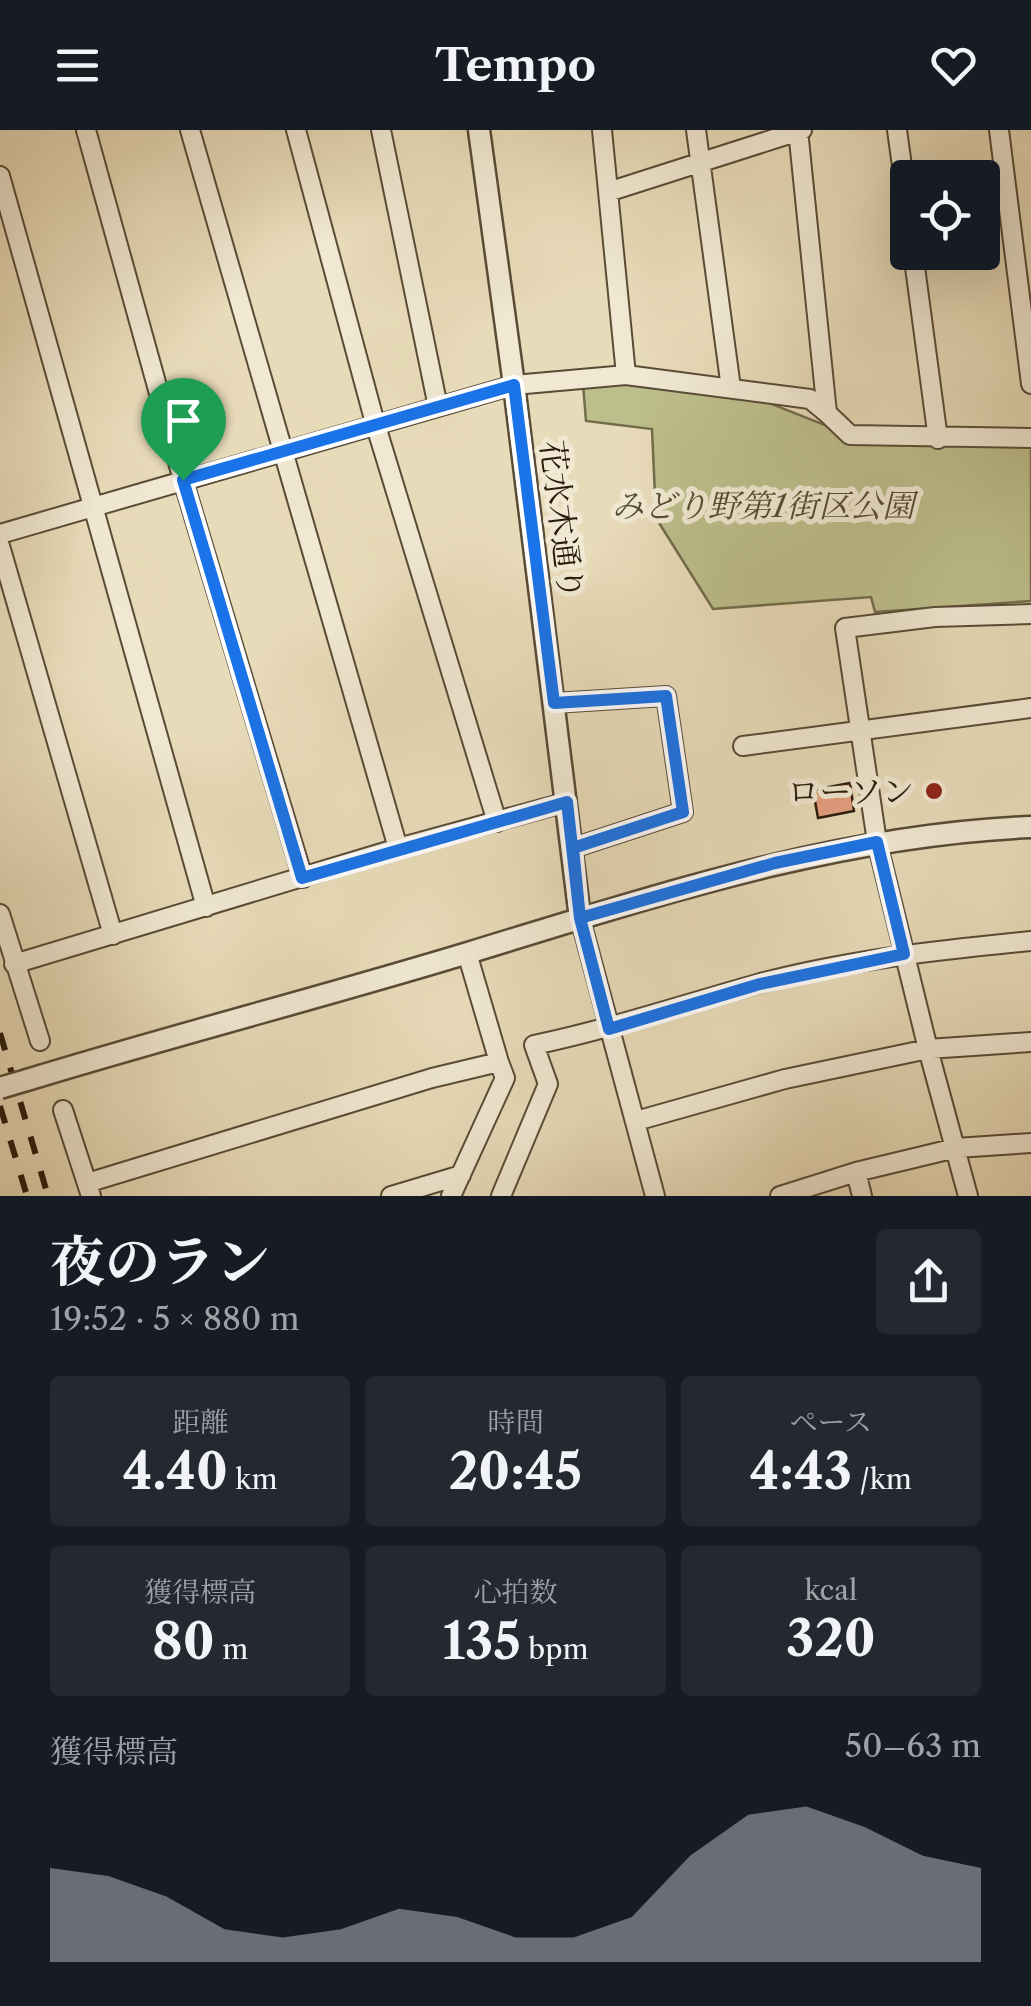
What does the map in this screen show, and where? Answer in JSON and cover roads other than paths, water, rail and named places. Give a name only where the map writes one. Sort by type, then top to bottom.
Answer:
[{"type":"street","points":[[86,130],[183,480],[302,878]]},
{"type":"street","points":[[190,130],[398,848]]},
{"type":"street","points":[[296,130],[375,423],[497,822]]},
{"type":"street","points":[[381,130],[438,407]]},
{"type":"street","name":"花水木通り","points":[[479,130],[580,918]]},
{"type":"street","points":[[602,130],[626,375]]},
{"type":"street","points":[[696,130],[731,388]]},
{"type":"street","points":[[610,191],[799,130],[827,412]]},
{"type":"street","points":[[897,130],[901,160]]},
{"type":"street","points":[[999,130],[1031,384]]},
{"type":"street","points":[[0,176],[206,907]]},
{"type":"street","points":[[915,270],[938,439]]},
{"type":"street","points":[[0,534],[514,385],[626,375],[810,398],[850,435],[1031,438]]},
{"type":"street","points":[[0,546],[113,935]]},
{"type":"street","points":[[968,1196],[877,842],[845,628],[935,617],[1031,614]]},
{"type":"street","points":[[554,703],[666,696],[683,812],[573,848]]},
{"type":"street","points":[[743,746],[1031,708]]},
{"type":"street","points":[[14,964],[398,848],[567,802]]},
{"type":"street","points":[[0,1088],[775,863],[877,842],[1031,827]]},
{"type":"street","points":[[0,914],[40,1041]]},
{"type":"street","points":[[580,918],[656,1196]]},
{"type":"street","points":[[501,1196],[548,1084],[534,1045],[609,1029],[760,984],[904,954],[1031,941]]},
{"type":"street","points":[[451,1196],[505,1078],[468,953]]},
{"type":"street","points":[[636,1121],[785,1078],[928,1049],[1031,1042]]},
{"type":"street","points":[[63,1110],[89,1189],[432,1078],[499,1062]]},
{"type":"street","points":[[780,1196],[856,1172],[956,1148],[1031,1143]]},
{"type":"street","points":[[856,1172],[862,1196]]},
{"type":"street","points":[[391,1196],[461,1175]]},
{"type":"railway","points":[[0,1033],[48,1196]]},
{"type":"railway","points":[[0,1106],[27,1196]]},
{"type":"place","name":"ローソン","points":[[934,791]]},
{"type":"park label","name":"みどり野第1街区公園","points":[[763,505]]}]
